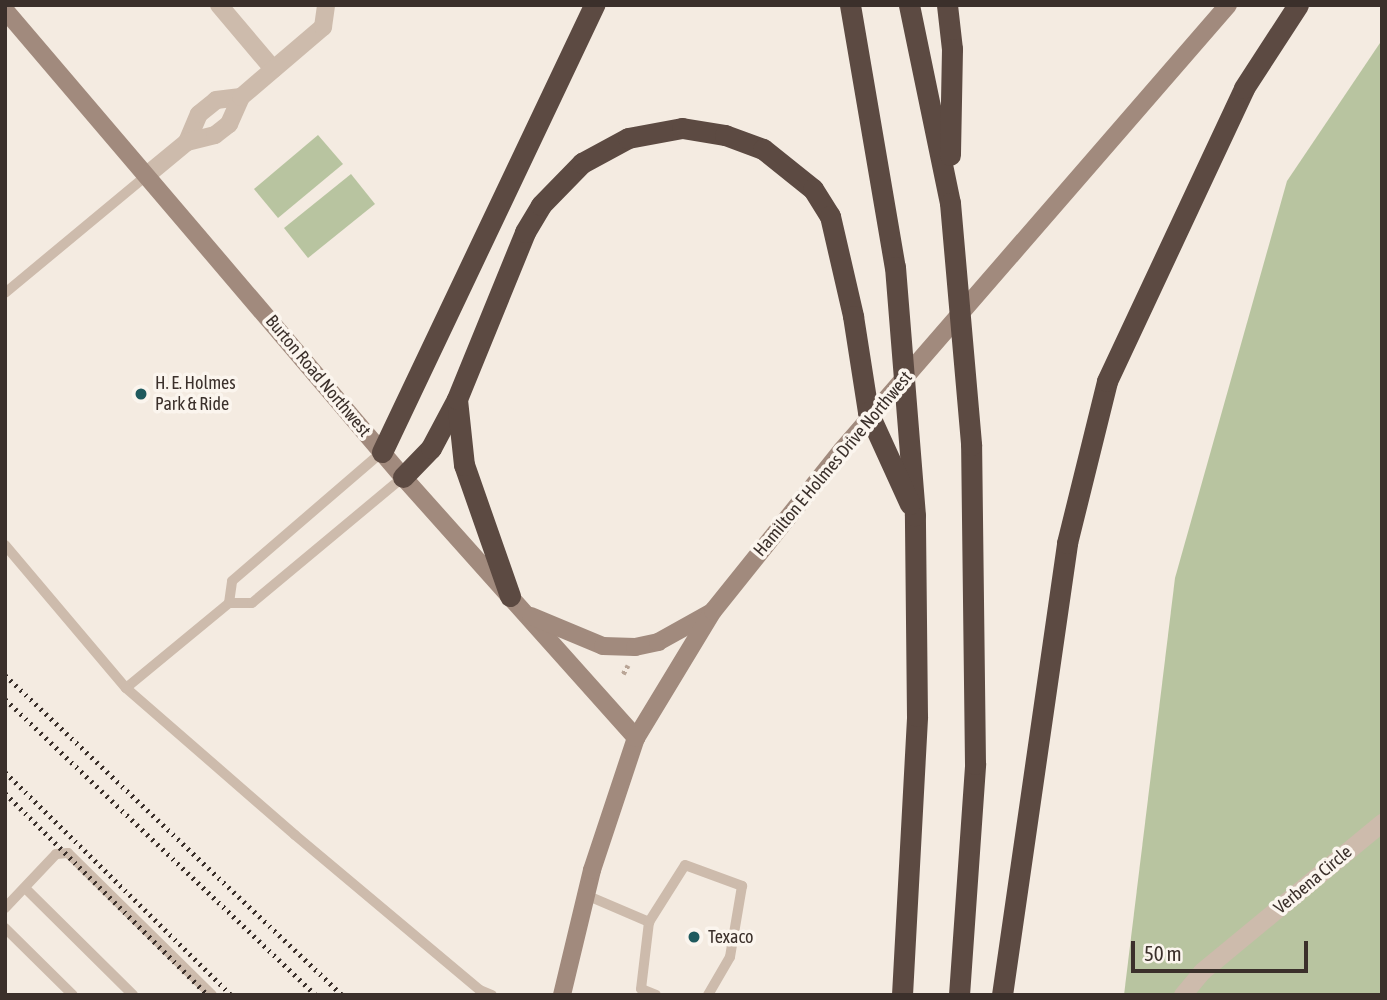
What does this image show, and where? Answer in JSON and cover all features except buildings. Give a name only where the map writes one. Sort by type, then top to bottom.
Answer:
[{"type":"highway","points":[[382,452],[594,5]]},
{"type":"highway","points":[[850,5],[895,267],[915,515],[917,716],[902,995]]},
{"type":"highway","points":[[909,5],[950,203]]},
{"type":"highway","points":[[947,5],[952,49],[950,203],[971,445],[975,764],[959,995]]},
{"type":"highway","points":[[1002,995],[1067,543],[1107,381],[1244,88],[1298,5]]},
{"type":"highway","points":[[403,477],[432,448],[457,399],[525,232],[541,205],[575,169],[607,147],[666,129],[703,130],[743,140],[777,158],[813,189],[835,231],[853,316],[868,412],[915,515]]},
{"type":"highway","points":[[457,399],[464,465],[510,596]]},
{"type":"main road","name":"Hamilton E Holmes Drive Northwest","points":[[562,995],[586,895],[636,738],[713,611],[842,450],[1228,5]]},
{"type":"main road","name":"Burton Road Northwest","points":[[5,10],[403,477],[636,738]]},
{"type":"main road","points":[[526,614],[603,646],[635,647],[658,642],[713,611]]},
{"type":"street","points":[[219,5],[274,69]]},
{"type":"street","points":[[147,175],[187,142],[215,135],[233,120],[241,97],[323,27],[326,5]]},
{"type":"street","points":[[187,142],[200,114],[216,100],[241,97]]},
{"type":"street","name":"Verbena Circle","points":[[1183,995],[1202,972],[1382,823]]},
{"type":"lane","points":[[5,293],[147,175]]},
{"type":"lane","points":[[229,603],[232,581],[382,452]]},
{"type":"lane","points":[[126,688],[229,603],[252,603],[403,477]]},
{"type":"lane","points":[[5,545],[126,688],[295,835],[480,990],[492,995]]},
{"type":"lane","points":[[5,908],[56,854],[76,857],[212,995]]},
{"type":"lane","points":[[656,995],[641,989],[649,922],[685,864],[741,886],[730,957],[708,995]]},
{"type":"lane","points":[[25,888],[133,995]]},
{"type":"lane","points":[[586,895],[649,922]]},
{"type":"lane","points":[[5,928],[73,995]]},
{"type":"green space","points":[[1382,40],[1382,995],[1124,995],[1175,578],[1287,181]]},
{"type":"green space","points":[[318,135],[343,164],[278,218],[254,189]]},
{"type":"green space","points":[[351,174],[375,204],[308,258],[284,228]]},
{"type":"railway","points":[[5,675],[342,995]]},
{"type":"railway","points":[[5,699],[316,995]]},
{"type":"railway","points":[[5,772],[231,995]]},
{"type":"railway","points":[[5,793],[208,995]]},
{"type":"place","name":"H. E. Holmes Park & Ride","points":[[141,394]]},
{"type":"place","name":"Texaco","points":[[694,937]]}]
